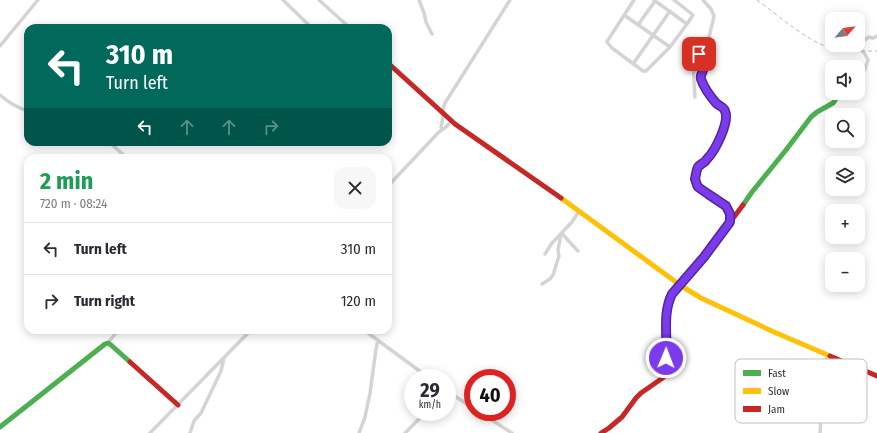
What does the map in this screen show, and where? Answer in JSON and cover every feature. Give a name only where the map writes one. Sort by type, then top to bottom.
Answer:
[{"type":"street","points":[[0,46],[38,0]]},
{"type":"street","points":[[284,0],[308,24]]},
{"type":"street","points":[[319,0],[346,24]]},
{"type":"street","points":[[419,0],[426,22],[432,34]]},
{"type":"street","points":[[439,132],[442,127],[442,112],[445,103],[510,0]]},
{"type":"street","points":[[634,0],[607,42],[612,48],[643,71],[646,71],[670,47],[693,15],[674,0]]},
{"type":"street","points":[[638,25],[655,0],[687,24]]},
{"type":"street","points":[[695,97],[693,63],[705,50],[709,42],[714,16],[711,9],[703,0]]},
{"type":"street","points":[[633,64],[670,11]]},
{"type":"street","points":[[624,15],[670,47]]},
{"type":"street","points":[[865,69],[868,60],[866,54],[860,48],[860,43],[869,37],[873,38],[877,36]]},
{"type":"street","points":[[703,52],[704,58],[701,79],[717,104],[725,110],[726,121],[718,142],[708,159],[696,170],[695,179],[698,187],[726,206],[730,214],[730,222]]},
{"type":"street","points":[[392,67],[452,121],[680,285],[701,298],[837,359]]},
{"type":"street","points":[[0,95],[9,103],[24,109]]},
{"type":"street","points":[[601,433],[622,416],[641,393],[664,377],[667,365],[666,316],[668,303],[672,294],[704,257],[752,192],[811,117],[833,103],[835,100]]},
{"type":"street","points":[[392,182],[439,132],[452,121]]},
{"type":"street","points":[[442,127],[452,121]]},
{"type":"street","points":[[114,146],[122,154]]},
{"type":"street","points":[[545,254],[552,242],[572,222],[579,211]]},
{"type":"street","points":[[562,233],[578,251]]},
{"type":"street","points":[[542,284],[553,275],[559,256],[558,250],[562,233]]},
{"type":"street","points":[[0,427],[104,344],[108,344],[115,334]]},
{"type":"street","points":[[150,433],[247,334]]},
{"type":"street","points":[[370,334],[417,369]]},
{"type":"street","points":[[359,433],[365,417],[370,393],[378,340]]},
{"type":"street","points":[[108,344],[111,345],[178,405]]},
{"type":"street","points":[[827,355],[827,359]]},
{"type":"street","points":[[190,433],[194,421],[201,413],[220,375],[224,357]]},
{"type":"street","points":[[867,372],[877,376]]},
{"type":"street","points":[[405,433],[417,421]]},
{"type":"street","points":[[493,421],[512,433]]},
{"type":"street","points":[[820,433],[821,423]]},
{"type":"railway","points":[[757,0],[804,35],[823,46],[844,51],[877,51]]},
{"type":"traffic: fast","points":[[743,205],[811,117],[833,103],[835,100]]},
{"type":"traffic: fast","points":[[0,427],[105,344],[108,343],[111,345],[130,362]]},
{"type":"traffic: slow","points":[[561,198],[680,285],[701,298],[830,356]]},
{"type":"traffic: jam","points":[[392,67],[455,124],[561,198]]},
{"type":"traffic: jam","points":[[601,433],[622,417],[641,393],[664,377],[667,365],[667,309],[672,294],[704,257],[743,205]]},
{"type":"traffic: jam","points":[[830,356],[837,359]]},
{"type":"traffic: jam","points":[[130,362],[178,405]]},
{"type":"traffic: jam","points":[[867,372],[877,376]]},
{"type":"route","points":[[666,358],[666,316],[669,300],[672,294],[704,257],[730,222],[730,214],[726,206],[698,187],[695,182],[696,170],[708,159],[721,136],[726,121],[725,110],[715,102],[701,79],[704,54],[703,52],[699,54]]}]
